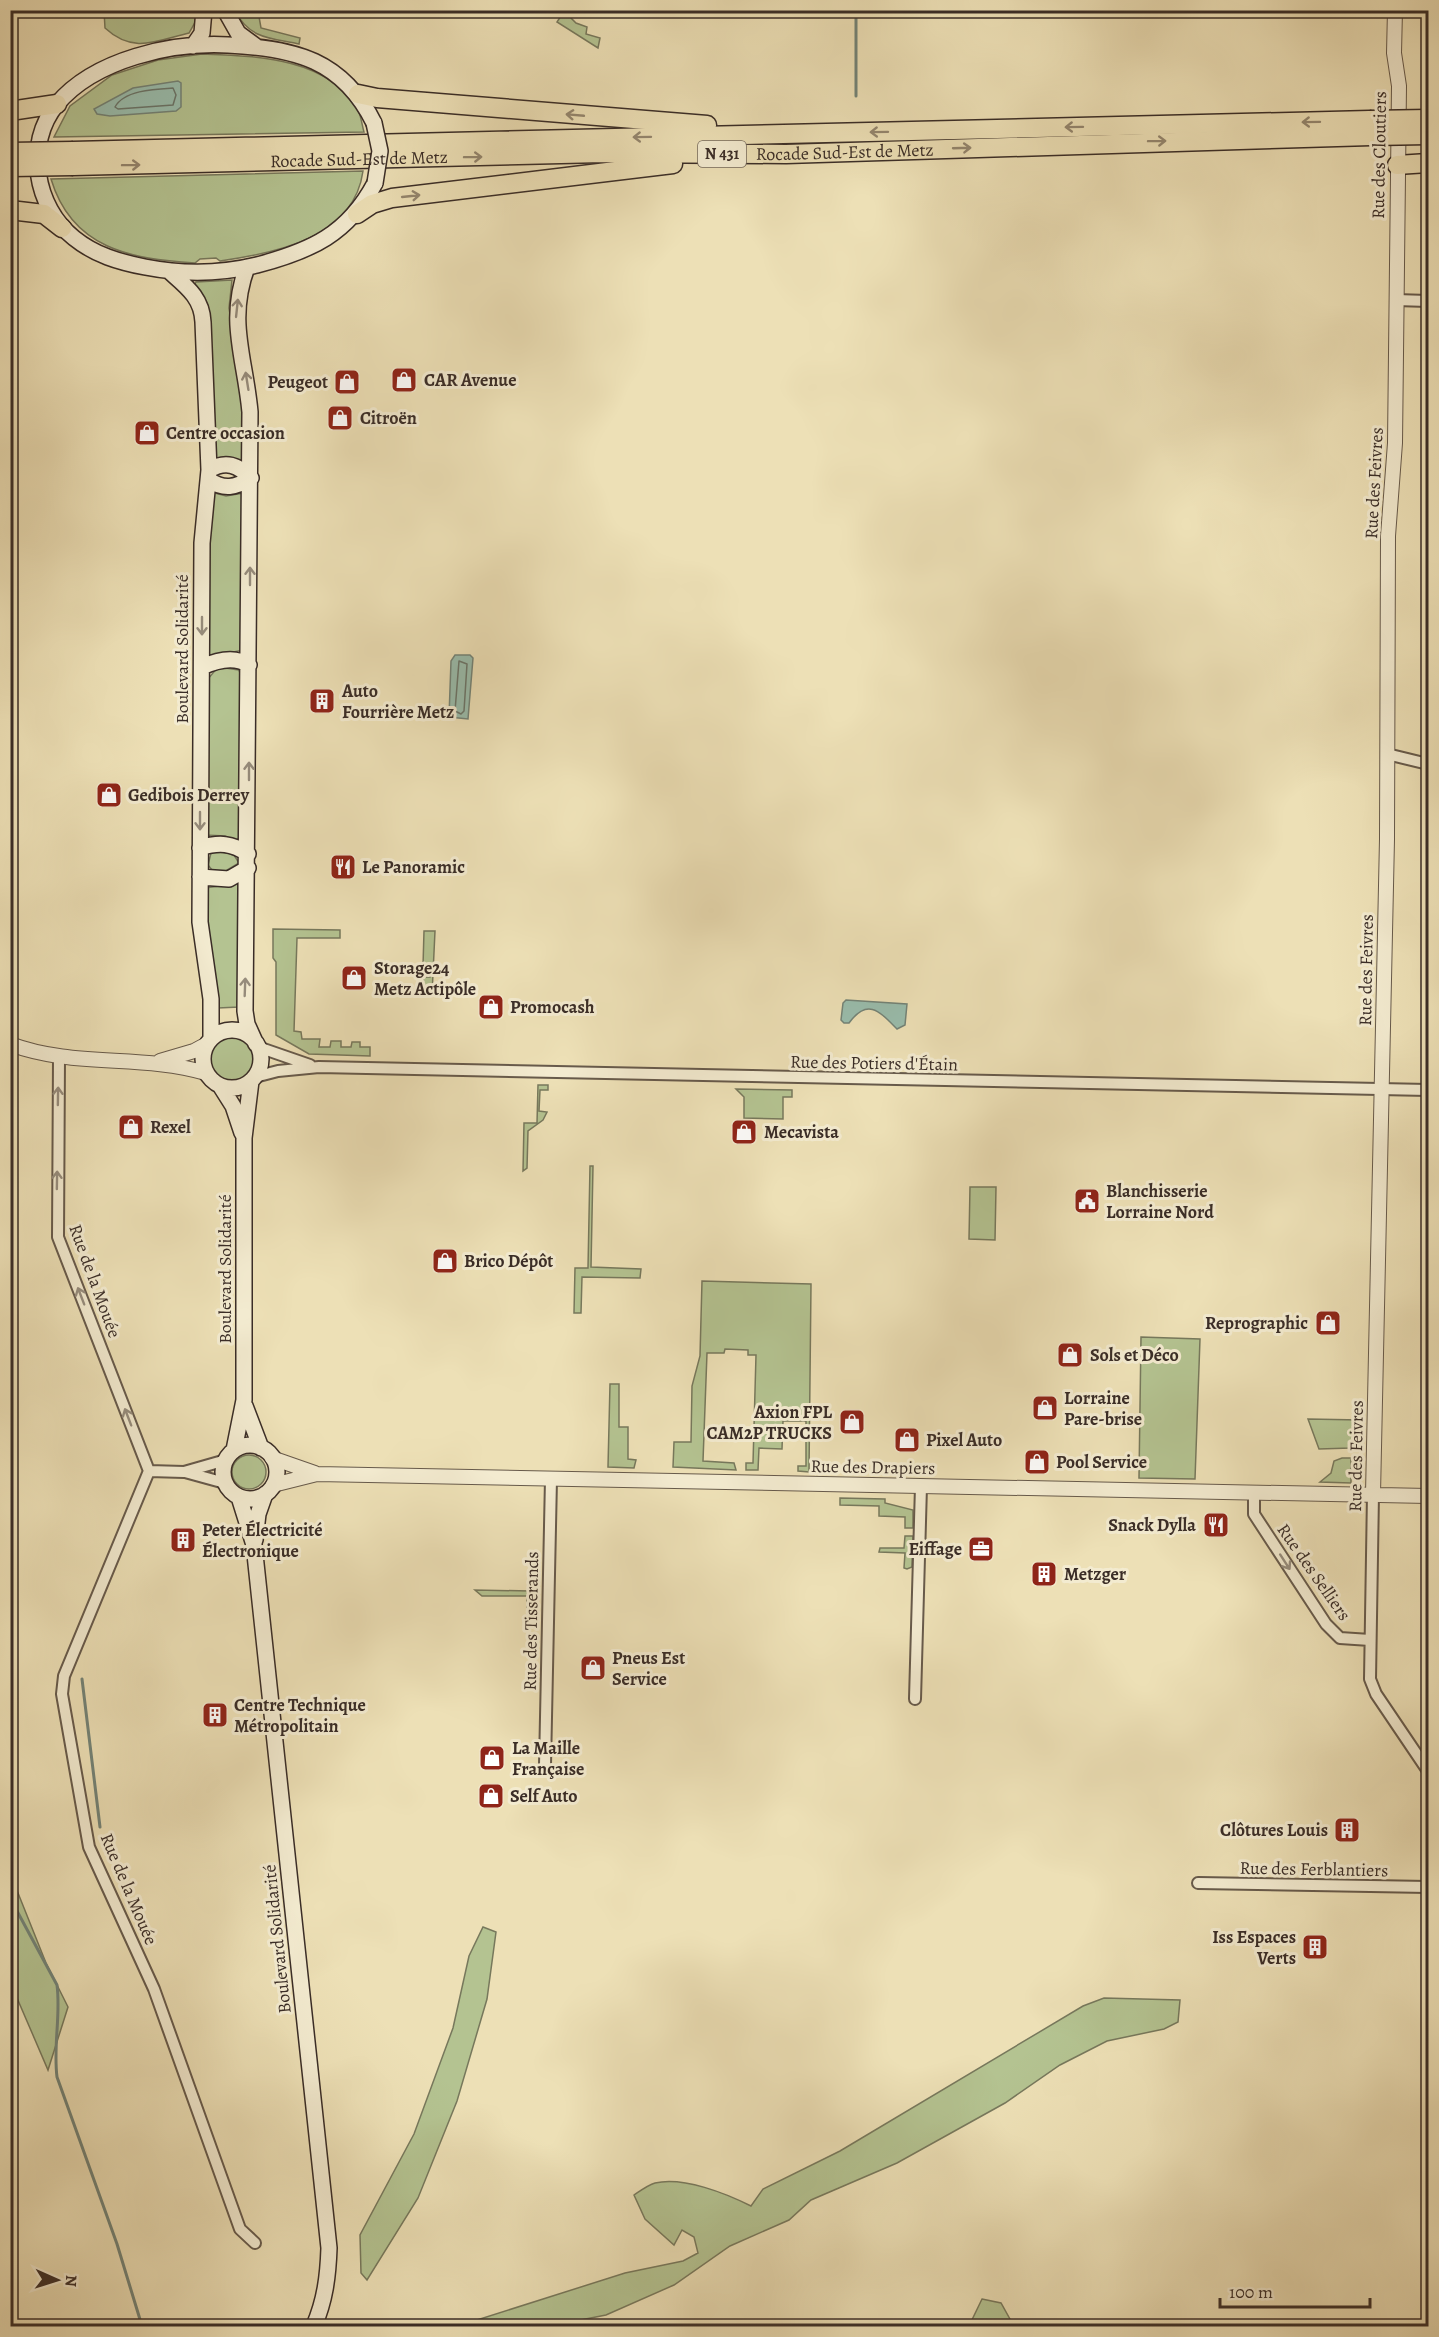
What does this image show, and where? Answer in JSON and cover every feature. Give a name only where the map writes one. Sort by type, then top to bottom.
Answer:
[{"type":"highway","points":[[358,94],[377,98],[677,124],[843,133]]},
{"type":"highway","points":[[10,111],[57,104]]},
{"type":"highway","name":"Rocade Sud-Est de Metz","points":[[10,152],[73,158],[603,153],[786,154],[1371,128],[1428,119]]},
{"type":"highway","name":"Rocade Sud-Est de Metz","points":[[10,167],[73,158],[843,133],[1371,128],[1428,135]]},
{"type":"highway","points":[[357,214],[372,204],[392,198],[666,164],[786,154]]},
{"type":"highway","points":[[1397,165],[1428,163]]},
{"type":"highway","points":[[10,210],[44,214],[62,228]]},
{"type":"main road","points":[[193,46],[202,33],[204,10]]},
{"type":"main road","points":[[225,10],[238,33],[257,47]]},
{"type":"main road","points":[[193,46],[257,47],[284,52],[325,66],[358,94],[374,123],[380,151],[375,183],[357,214],[326,239],[305,250],[247,267],[170,272],[104,256],[75,239],[62,228],[44,199],[38,168],[41,136],[57,104],[90,78],[108,68],[140,56],[193,46]]},
{"type":"main road","points":[[247,267],[240,286],[236,318],[250,412],[245,1011],[247,1024],[257,1046],[260,1063],[253,1079],[235,1088],[221,1087],[206,1073],[203,1056],[209,1042],[224,1032],[233,1030],[248,1036],[257,1046]]},
{"type":"main road","name":"Boulevard Solidarité","points":[[170,272],[197,298],[203,310],[209,475],[202,543],[200,877],[201,936],[212,1006],[209,1042]]},
{"type":"main road","points":[[218,465],[232,465],[242,469],[250,478],[233,487],[219,485],[209,475],[218,465]]},
{"type":"main road","points":[[202,667],[229,659],[243,661],[249,665]]},
{"type":"main road","points":[[200,848],[215,843],[230,845],[248,861]]},
{"type":"main road","points":[[200,877],[229,879],[248,861]]},
{"type":"main road","name":"Boulevard Solidarité","points":[[230,1455],[244,1400],[244,1138],[253,1079]]},
{"type":"main road","name":"Boulevard Solidarité","points":[[221,1087],[233,1106],[244,1138]]},
{"type":"main road","name":"Boulevard Solidarité","points":[[244,1400],[252,1430],[267,1453]]},
{"type":"main road","points":[[247,1445],[267,1453],[276,1476],[269,1489],[257,1498],[239,1497],[225,1484],[223,1468],[230,1455],[247,1445]]},
{"type":"main road","name":"Boulevard Solidarité","points":[[254,1545],[258,1514],[269,1489]]},
{"type":"main road","name":"Boulevard Solidarité","points":[[239,1497],[254,1545],[329,2248],[328,2279],[314,2326]]},
{"type":"street","name":"Rue des Cloutiers","points":[[1395,10],[1394,53],[1399,86],[1396,300]]},
{"type":"street","points":[[1396,300],[1428,301]]},
{"type":"street","name":"Rue des Feivres","points":[[1370,1640],[1388,754],[1388,546],[1394,487],[1396,300]]},
{"type":"street","points":[[1388,754],[1428,764]]},
{"type":"street","points":[[155,1062],[194,1051],[209,1042]]},
{"type":"street","points":[[10,1044],[59,1058],[155,1062],[206,1073]]},
{"type":"street","name":"Rue des Potiers d'Étain","points":[[257,1046],[279,1057],[319,1067]]},
{"type":"street","name":"Rue de la Mouée","points":[[59,1058],[56,1227],[149,1471],[64,1676],[62,1694],[89,1847],[154,1989],[240,2229],[255,2244]]},
{"type":"street","name":"Rue des Potiers d'Étain","points":[[253,1079],[281,1070],[319,1067],[1428,1090]]},
{"type":"street","name":"Rue des Drapiers","points":[[267,1453],[317,1474]]},
{"type":"street","points":[[184,1472],[230,1455]]},
{"type":"street","points":[[149,1471],[184,1472],[225,1484]]},
{"type":"street","name":"Rue des Drapiers","points":[[269,1489],[317,1474],[1428,1496]]},
{"type":"street","name":"Rue des Tisserands","points":[[545,1765],[551,1479]]},
{"type":"street","points":[[915,1699],[921,1486]]},
{"type":"street","name":"Rue des Selliers","points":[[1254,1492],[1254,1514],[1326,1624],[1340,1638],[1370,1640]]},
{"type":"street","points":[[1370,1640],[1369,1671],[1372,1686],[1428,1771]]},
{"type":"street","name":"Rue des Ferblantiers","points":[[1198,1883],[1428,1887]]},
{"type":"green space","points":[[104,11],[198,11],[198,17],[189,33],[155,42],[135,43],[115,36],[105,28]]},
{"type":"green space","points":[[235,11],[258,11],[261,28],[300,38],[299,44],[262,36],[254,32],[247,27]]},
{"type":"green space","points":[[564,11],[576,23],[587,27],[586,34],[600,38],[598,48],[557,22]]},
{"type":"green space","points":[[202,54],[244,56],[288,63],[328,79],[345,92],[358,110],[364,132],[54,137],[70,106],[112,75],[158,60]]},
{"type":"green space","points":[[363,171],[357,194],[345,212],[329,227],[309,238],[265,253],[220,261],[216,258],[200,259],[195,263],[148,258],[107,246],[89,235],[73,221],[61,203],[51,179]]},
{"type":"green space","points":[[232,280],[229,308],[244,410],[244,464],[213,460],[194,286],[196,282]]},
{"type":"green space","points":[[211,492],[226,496],[244,493],[243,650],[215,656],[207,654],[208,527]]},
{"type":"green space","points":[[218,667],[239,670],[243,683],[243,840],[236,842],[225,836],[205,835],[207,680]]},
{"type":"green space","points":[[218,851],[234,855],[239,863],[224,872],[212,870],[208,865],[211,853]]},
{"type":"green space","points":[[242,879],[239,1007],[218,1008],[206,920],[205,888],[227,885]]},
{"type":"green space","points":[[273,929],[340,930],[340,938],[297,938],[294,1031],[301,1032],[302,1039],[320,1039],[319,1047],[330,1047],[331,1041],[341,1041],[341,1047],[351,1047],[352,1042],[360,1042],[360,1047],[370,1047],[370,1056],[309,1054],[276,1035],[276,962],[273,958]]},
{"type":"green space","points":[[424,931],[435,931],[432,995],[422,995],[423,977],[430,977],[431,967],[423,966]]},
{"type":"green space","points":[[232,1037],[248,1043],[254,1059],[248,1075],[232,1081],[216,1075],[210,1059],[216,1043]]},
{"type":"green space","points":[[538,1085],[548,1085],[548,1090],[540,1090],[539,1111],[547,1112],[543,1120],[528,1131],[527,1168],[523,1171],[524,1123],[537,1123]]},
{"type":"green space","points":[[736,1089],[792,1090],[792,1097],[783,1097],[783,1119],[744,1118],[744,1097]]},
{"type":"green space","points":[[590,1166],[593,1166],[591,1267],[641,1269],[640,1278],[582,1277],[581,1313],[574,1313],[575,1268],[588,1268]]},
{"type":"green space","points":[[970,1187],[996,1187],[995,1240],[969,1239]]},
{"type":"green space","points":[[702,1281],[811,1284],[809,1472],[798,1471],[798,1466],[806,1466],[806,1421],[783,1421],[782,1449],[759,1448],[758,1470],[746,1470],[746,1463],[753,1463],[756,1355],[748,1355],[748,1350],[725,1349],[724,1353],[707,1353],[703,1461],[734,1463],[736,1470],[673,1467],[674,1442],[691,1442],[692,1386],[700,1356]]},
{"type":"green space","points":[[1141,1337],[1200,1339],[1195,1479],[1139,1478]]},
{"type":"green space","points":[[610,1384],[619,1384],[619,1427],[628,1427],[628,1459],[636,1460],[634,1468],[608,1467]]},
{"type":"green space","points":[[1308,1419],[1360,1420],[1360,1437],[1351,1448],[1319,1449]]},
{"type":"green space","points":[[249,1455],[261,1460],[266,1472],[261,1484],[249,1489],[237,1484],[232,1472],[237,1460]]},
{"type":"green space","points":[[1351,1458],[1351,1483],[1320,1482],[1331,1473],[1334,1461]]},
{"type":"green space","points":[[840,1498],[885,1499],[885,1503],[913,1510],[913,1528],[905,1528],[905,1517],[879,1516],[879,1506],[840,1505]]},
{"type":"green space","points":[[905,1536],[913,1536],[912,1567],[907,1569],[904,1568],[905,1553],[879,1552],[880,1548],[904,1548]]},
{"type":"green space","points":[[531,1584],[538,1584],[537,1623],[534,1623],[534,1607],[527,1607],[527,1596],[482,1596],[475,1590],[530,1591]]},
{"type":"green space","points":[[10,1873],[46,1963],[68,2007],[48,2070],[11,1984]]},
{"type":"green space","points":[[483,1927],[496,1932],[487,1999],[457,2101],[418,2198],[367,2280],[361,2273],[360,2235],[414,2134],[453,2028],[469,1956]]},
{"type":"green space","points":[[1104,1998],[1180,2000],[1178,2022],[1164,2029],[1107,2041],[1060,2065],[1005,2103],[897,2163],[811,2200],[789,2220],[730,2246],[674,2285],[606,2315],[550,2326],[458,2326],[625,2273],[683,2261],[698,2253],[694,2237],[682,2230],[674,2245],[645,2219],[634,2195],[644,2188],[666,2181],[691,2184],[730,2196],[751,2206],[763,2189],[840,2151],[1083,2006]]},
{"type":"green space","points":[[982,2299],[1001,2303],[1010,2319],[1020,2326],[969,2326]]},
{"type":"water","points":[[178,81],[181,83],[181,107],[176,111],[110,116],[97,114],[94,109],[133,88]]},
{"type":"water","points":[[455,655],[470,655],[473,658],[468,719],[449,717],[451,661]]},
{"type":"water","points":[[846,1000],[907,1004],[905,1025],[897,1029],[885,1017],[868,1009],[856,1015],[849,1023],[844,1023],[841,1020],[843,1003]]},
{"type":"waterway","points":[[856,10],[856,96]]},
{"type":"waterway","points":[[82,1679],[100,1827]]},
{"type":"waterway","points":[[10,1898],[57,1985],[57,2077],[117,2244],[142,2326]]},
{"type":"place","name":"CAR Avenue","points":[[404,380]]},
{"type":"place","name":"Peugeot","points":[[347,382]]},
{"type":"place","name":"Citroën","points":[[340,418]]},
{"type":"place","name":"Centre occasion","points":[[147,433]]},
{"type":"place","name":"Auto Fourrière Metz","points":[[322,701]]},
{"type":"place","name":"Gedibois Derrey","points":[[109,795]]},
{"type":"place","name":"Le Panoramic","points":[[343,867]]},
{"type":"place","name":"Storage24 Metz Actipôle","points":[[354,978]]},
{"type":"place","name":"Promocash","points":[[491,1007]]},
{"type":"place","name":"Rexel","points":[[131,1127]]},
{"type":"place","name":"Mecavista","points":[[744,1132]]},
{"type":"place","name":"Blanchisserie Lorraine Nord","points":[[1087,1201]]},
{"type":"place","name":"Brico Dépôt","points":[[445,1261]]},
{"type":"place","name":"Reprographic","points":[[1328,1323]]},
{"type":"place","name":"Sols et Déco","points":[[1070,1355]]},
{"type":"place","name":"Lorraine Pare-brise","points":[[1045,1408]]},
{"type":"place","name":"Axion FPL CAM2P TRUCKS","points":[[852,1422]]},
{"type":"place","name":"Pixel Auto","points":[[907,1440]]},
{"type":"place","name":"Pool Service","points":[[1037,1462]]},
{"type":"place","name":"Snack Dylla","points":[[1216,1525]]},
{"type":"place","name":"Peter Électricité Électronique","points":[[183,1540]]},
{"type":"place","name":"Eiffage","points":[[981,1549]]},
{"type":"place","name":"Metzger","points":[[1044,1574]]},
{"type":"place","name":"Pneus Est Service","points":[[593,1668]]},
{"type":"place","name":"Centre Technique Métropolitain","points":[[215,1715]]},
{"type":"place","name":"La Maille Française","points":[[492,1758]]},
{"type":"place","name":"Self Auto","points":[[491,1796]]},
{"type":"place","name":"Clôtures Louis","points":[[1347,1830]]},
{"type":"place","name":"Iss Espaces Verts","points":[[1315,1947]]}]
